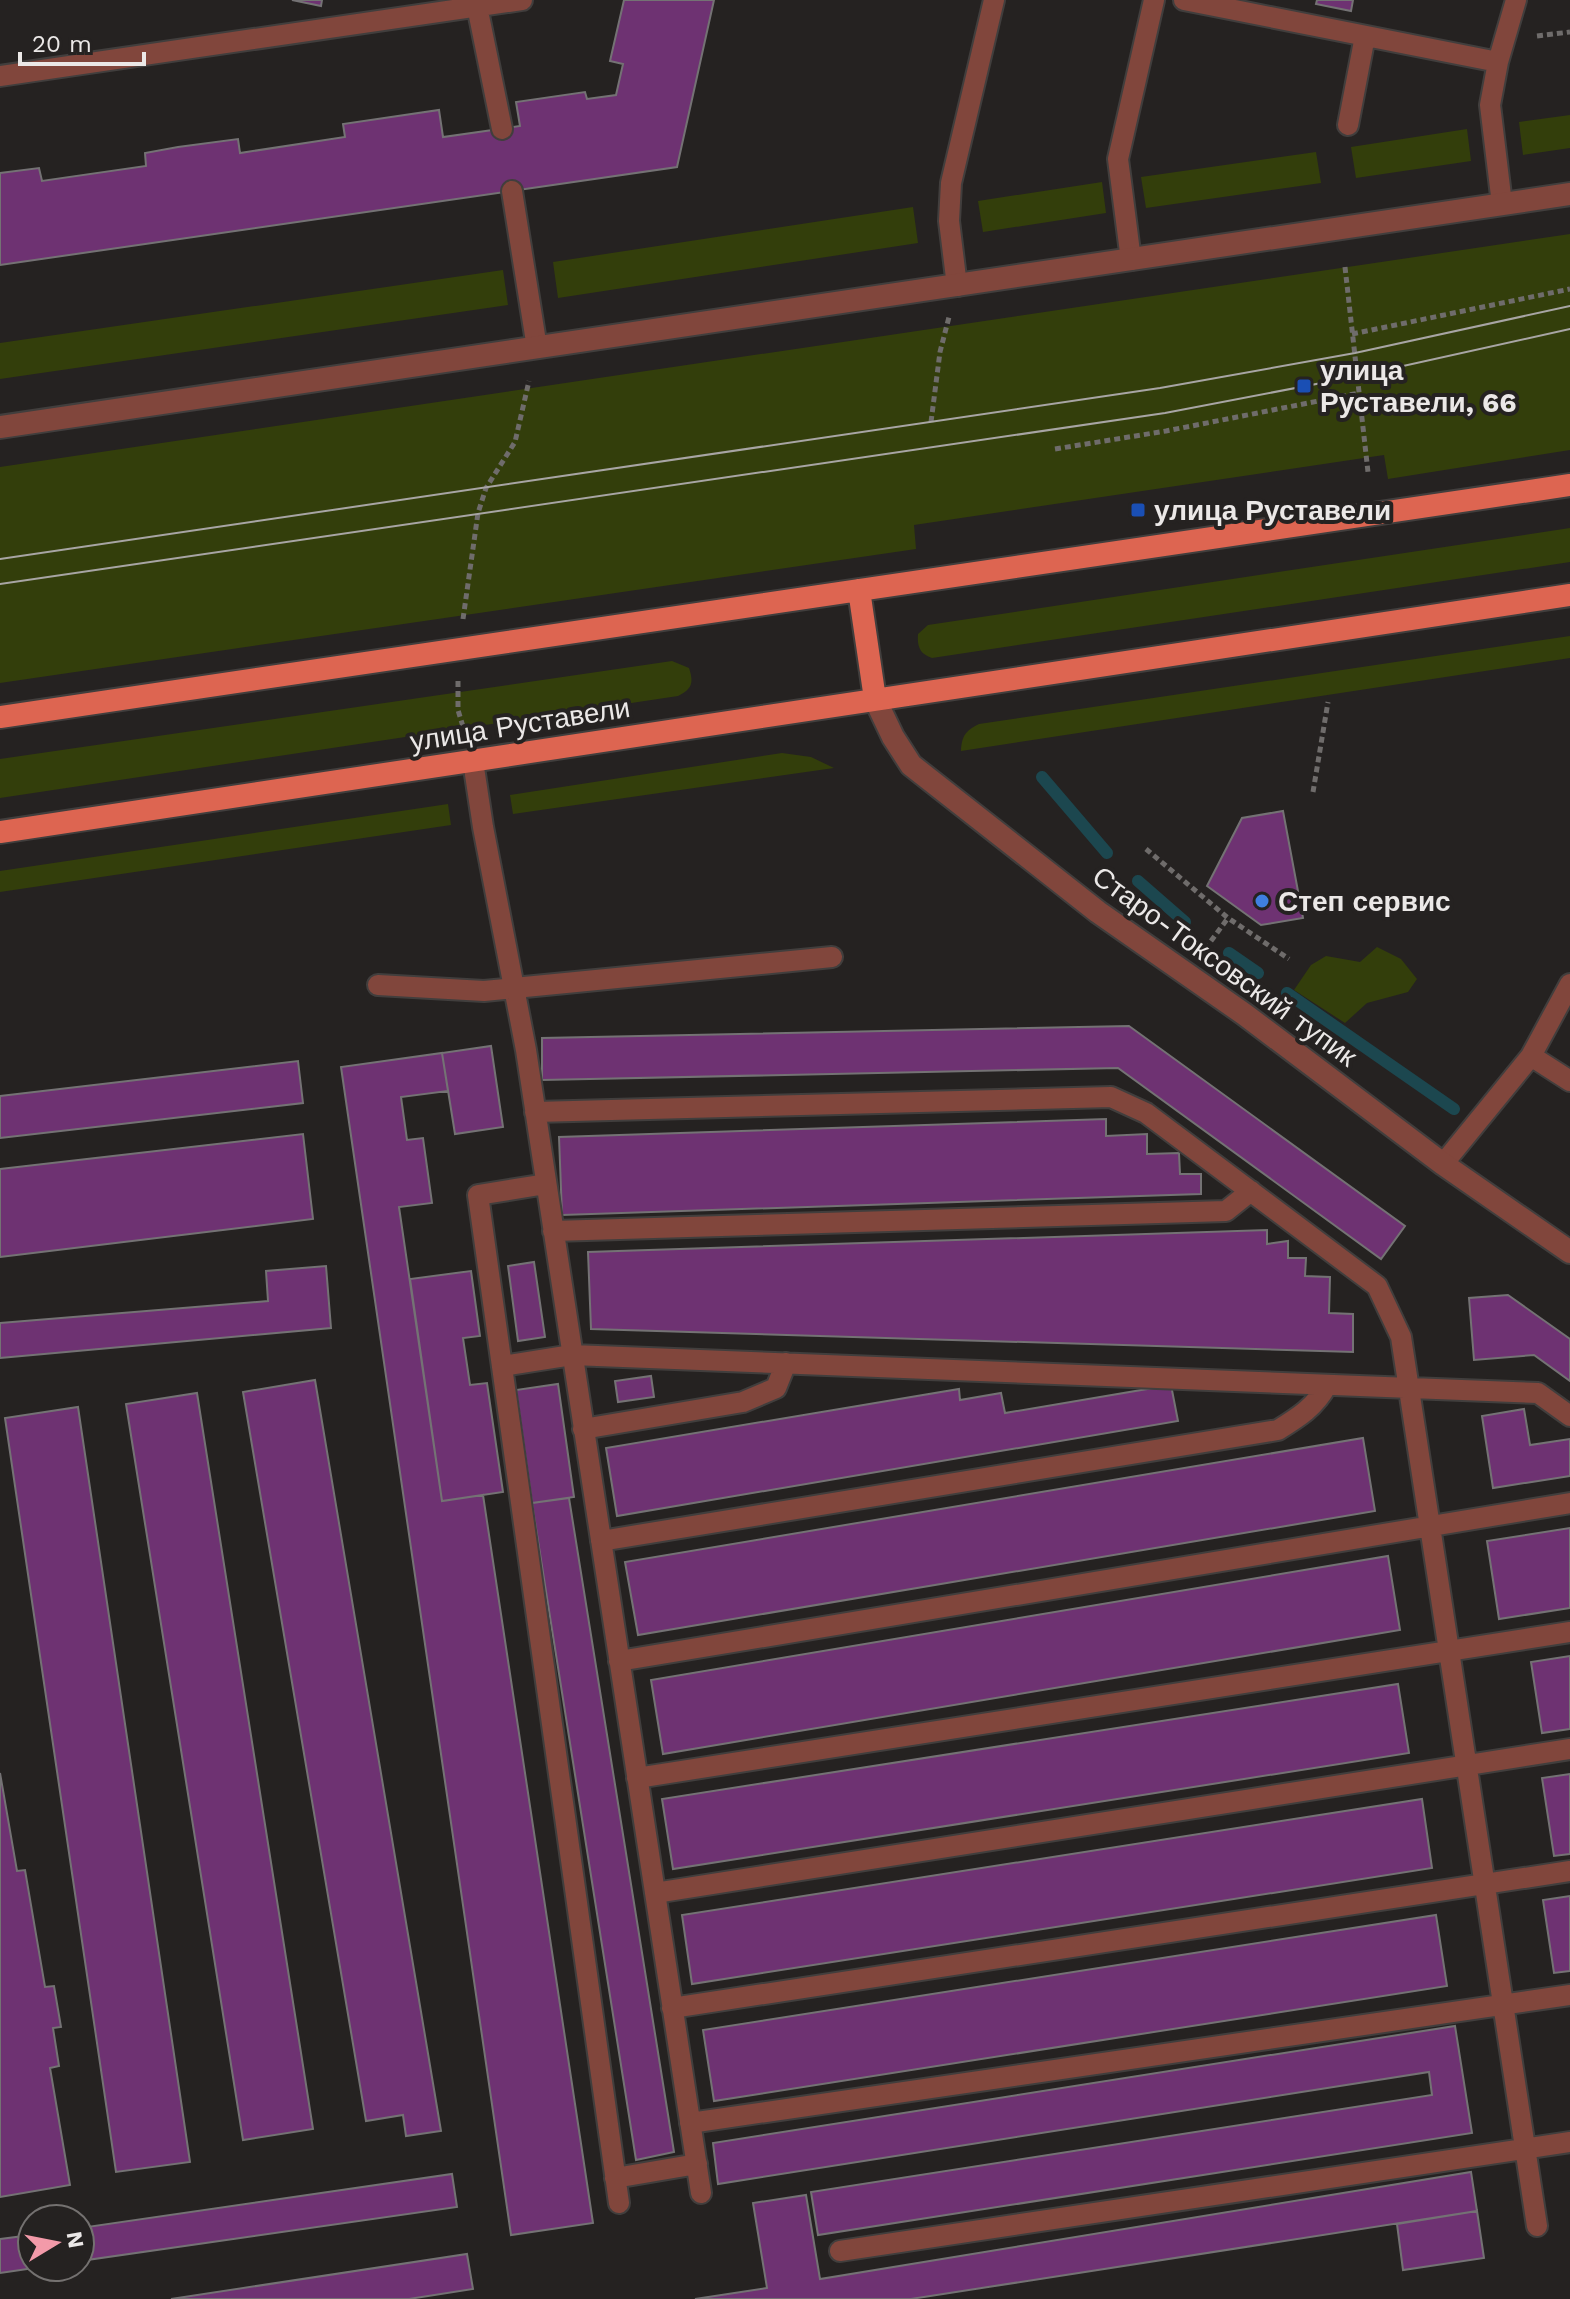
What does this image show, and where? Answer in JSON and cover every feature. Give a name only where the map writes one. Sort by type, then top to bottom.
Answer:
[{"type":"main road","points":[[0,717],[1570,485]]},
{"type":"main road","points":[[859,590],[875,699]]},
{"type":"main road","name":"улица Руставели","points":[[0,832],[1570,595]]},
{"type":"street","points":[[0,427],[1570,194]]},
{"type":"street","name":"Старо-Токсовский тупик","points":[[875,699],[911,765],[1098,912],[1244,1014],[1443,1164],[1570,1252]]},
{"type":"lane","points":[[0,76],[522,0]]},
{"type":"lane","points":[[957,286],[949,221],[951,183],[994,0]]},
{"type":"lane","points":[[1131,260],[1118,159],[1154,0]]},
{"type":"lane","points":[[1184,0],[1498,62]]},
{"type":"lane","points":[[1502,204],[1490,105],[1498,62],[1516,0]]},
{"type":"lane","points":[[477,6],[502,129]]},
{"type":"lane","points":[[1348,125],[1365,36]]},
{"type":"lane","points":[[512,191],[537,348]]},
{"type":"lane","points":[[473,761],[535,1112],[701,2193]]},
{"type":"lane","points":[[378,985],[484,991],[832,957]]},
{"type":"lane","points":[[1443,1164],[1531,1056],[1570,984]]},
{"type":"lane","points":[[1531,1056],[1570,1081]]},
{"type":"lane","points":[[535,1112],[1111,1097],[1146,1113],[1377,1286],[1401,1337],[1537,2226]]},
{"type":"lane","points":[[546,1184],[478,1195],[619,2203]]},
{"type":"lane","points":[[553,1231],[1226,1211],[1251,1191]]},
{"type":"lane","points":[[502,1366],[572,1355],[1538,1393],[1570,1416]]},
{"type":"lane","points":[[583,1429],[743,1402],[776,1388],[786,1363]]},
{"type":"lane","points":[[601,1541],[1278,1430],[1317,1402],[1327,1385]]},
{"type":"lane","points":[[619,1661],[1570,1503]]},
{"type":"lane","points":[[637,1778],[1570,1632]]},
{"type":"lane","points":[[655,1893],[1570,1749]]},
{"type":"lane","points":[[672,2008],[1570,1871]]},
{"type":"lane","points":[[690,2123],[1570,1995]]},
{"type":"lane","points":[[840,2251],[1570,2142]]},
{"type":"lane","points":[[615,2178],[697,2164]]},
{"type":"path","points":[[1345,267],[1368,472]]},
{"type":"path","points":[[931,422],[940,352],[957,286]]},
{"type":"path","points":[[1352,334],[1570,289]]},
{"type":"path","points":[[473,761],[458,710],[458,649],[478,513],[486,488],[515,442],[537,348]]},
{"type":"path","points":[[1055,449],[1166,431],[1359,393]]},
{"type":"path","points":[[1313,792],[1328,702]]},
{"type":"path","points":[[1146,849],[1228,918],[1289,959]]},
{"type":"green space","points":[[1570,115],[1570,148],[1523,155],[1519,122]]},
{"type":"green space","points":[[1467,129],[1471,161],[1356,178],[1351,147]]},
{"type":"green space","points":[[1316,152],[1321,183],[1146,208],[1141,177]]},
{"type":"green space","points":[[1102,182],[1106,213],[983,232],[978,201]]},
{"type":"green space","points":[[913,207],[918,243],[558,298],[553,262]]},
{"type":"green space","points":[[1570,234],[1570,450],[1388,479],[1384,455],[914,525],[916,549],[0,683],[0,467]]},
{"type":"green space","points":[[503,270],[508,305],[0,379],[0,343]]},
{"type":"green space","points":[[1570,528],[1570,562],[932,658],[922,652],[918,643],[918,634],[928,625]]},
{"type":"green space","points":[[1570,636],[1570,658],[961,751],[965,734],[979,724]]},
{"type":"green space","points":[[672,661],[689,668],[691,678],[689,688],[678,696],[0,798],[0,759]]},
{"type":"green space","points":[[782,753],[811,757],[834,768],[513,814],[510,795]]},
{"type":"green space","points":[[448,804],[451,825],[0,892],[0,871]]},
{"type":"green space","points":[[1377,947],[1401,959],[1417,979],[1408,992],[1367,1003],[1345,1023],[1294,990],[1311,965],[1326,956],[1360,962]]},
{"type":"building","points":[[292,0],[322,0],[321,6]]},
{"type":"building","points":[[624,0],[714,0],[677,167],[0,265],[0,173],[39,168],[42,181],[146,166],[145,153],[238,139],[240,153],[345,137],[343,124],[439,110],[443,137],[520,126],[516,102],[585,92],[587,99],[616,95],[623,64],[610,61]]},
{"type":"building","points":[[1317,0],[1353,0],[1351,11],[1316,4]]},
{"type":"building","points":[[1283,811],[1303,918],[1261,925],[1207,886],[1242,818]]},
{"type":"building","points":[[1129,1026],[1405,1226],[1381,1259],[1118,1068],[542,1080],[542,1038]]},
{"type":"building","points":[[491,1046],[503,1127],[455,1134],[442,1053]]},
{"type":"building","points":[[442,1053],[448,1091],[401,1097],[407,1140],[423,1138],[432,1203],[399,1207],[442,1501],[483,1495],[593,2223],[511,2235],[341,1067]]},
{"type":"building","points":[[298,1061],[303,1103],[0,1138],[0,1096]]},
{"type":"building","points":[[1106,1119],[1106,1136],[1147,1134],[1147,1154],[1179,1153],[1180,1174],[1201,1174],[1201,1194],[562,1215],[559,1137]]},
{"type":"building","points":[[303,1134],[313,1219],[0,1257],[0,1169]]},
{"type":"building","points":[[1267,1230],[1267,1244],[1288,1241],[1288,1258],[1306,1258],[1305,1276],[1330,1277],[1329,1313],[1353,1314],[1353,1352],[591,1329],[588,1252]]},
{"type":"building","points":[[534,1262],[545,1337],[518,1341],[508,1266]]},
{"type":"building","points":[[326,1266],[331,1328],[0,1358],[0,1323],[268,1301],[266,1271]]},
{"type":"building","points":[[471,1271],[480,1336],[463,1338],[470,1385],[487,1383],[503,1492],[442,1501],[410,1279]]},
{"type":"building","points":[[1508,1295],[1570,1339],[1570,1381],[1534,1355],[1474,1360],[1469,1298]]},
{"type":"building","points":[[651,1376],[654,1397],[618,1402],[615,1381]]},
{"type":"building","points":[[315,1380],[441,2131],[406,2136],[403,2115],[366,2121],[243,1392]]},
{"type":"building","points":[[558,1384],[574,1497],[532,1503],[516,1390]]},
{"type":"building","points":[[1171,1385],[1178,1421],[617,1516],[606,1448],[959,1389],[960,1400],[1001,1393],[1005,1413]]},
{"type":"building","points":[[197,1393],[313,2129],[243,2140],[126,1404]]},
{"type":"building","points":[[78,1407],[190,2162],[116,2172],[5,1418]]},
{"type":"building","points":[[1524,1409],[1530,1445],[1570,1439],[1570,1476],[1493,1488],[1482,1416]]},
{"type":"building","points":[[1363,1438],[1375,1511],[638,1635],[625,1562]]},
{"type":"building","points":[[569,1498],[674,2152],[636,2160],[532,1503]]},
{"type":"building","points":[[1570,1528],[1570,1608],[1499,1619],[1487,1541]]},
{"type":"building","points":[[1388,1556],[1400,1630],[663,1754],[651,1680]]},
{"type":"building","points":[[1570,1656],[1570,1729],[1542,1733],[1531,1662]]},
{"type":"building","points":[[1398,1684],[1409,1753],[673,1869],[662,1799]]},
{"type":"building","points":[[0,1773],[17,1871],[25,1870],[45,1987],[54,1986],[61,2027],[53,2028],[59,2066],[50,2068],[70,2185],[0,2197]]},
{"type":"building","points":[[1570,1774],[1570,1854],[1554,1856],[1542,1778]]},
{"type":"building","points":[[1422,1799],[1432,1868],[692,1984],[682,1915]]},
{"type":"building","points":[[1570,1896],[1570,1971],[1554,1973],[1543,1900]]},
{"type":"building","points":[[1436,1915],[1447,1986],[714,2101],[703,2030]]},
{"type":"building","points":[[1455,2026],[1472,2133],[818,2235],[811,2192],[1432,2095],[1429,2072],[718,2184],[713,2143]]},
{"type":"building","points":[[1471,2172],[1477,2211],[911,2299],[695,2299],[767,2288],[753,2203],[806,2195],[820,2279]]},
{"type":"building","points":[[452,2174],[457,2207],[96,2259],[96,2226]]},
{"type":"building","points":[[1477,2211],[1484,2258],[1403,2270],[1397,2224]]},
{"type":"building","points":[[16,2237],[16,2271],[0,2273],[0,2239]]},
{"type":"building","points":[[467,2254],[473,2289],[409,2299],[171,2299]]},
{"type":"waterway","points":[[1042,777],[1107,853]]},
{"type":"waterway","points":[[1138,881],[1185,922]]},
{"type":"waterway","points":[[1229,953],[1258,973]]},
{"type":"waterway","points":[[1287,993],[1454,1109]]},
{"type":"tram line","points":[[0,559],[1160,388],[1355,353],[1570,306]]},
{"type":"tram line","points":[[0,584],[1165,413],[1358,376],[1570,329]]},
{"type":"place","name":"улица Руставели, 66","points":[[1304,386]]},
{"type":"place","name":"улица Руставели","points":[[1138,510]]},
{"type":"place","name":"Степ сервис","points":[[1262,901]]}]
